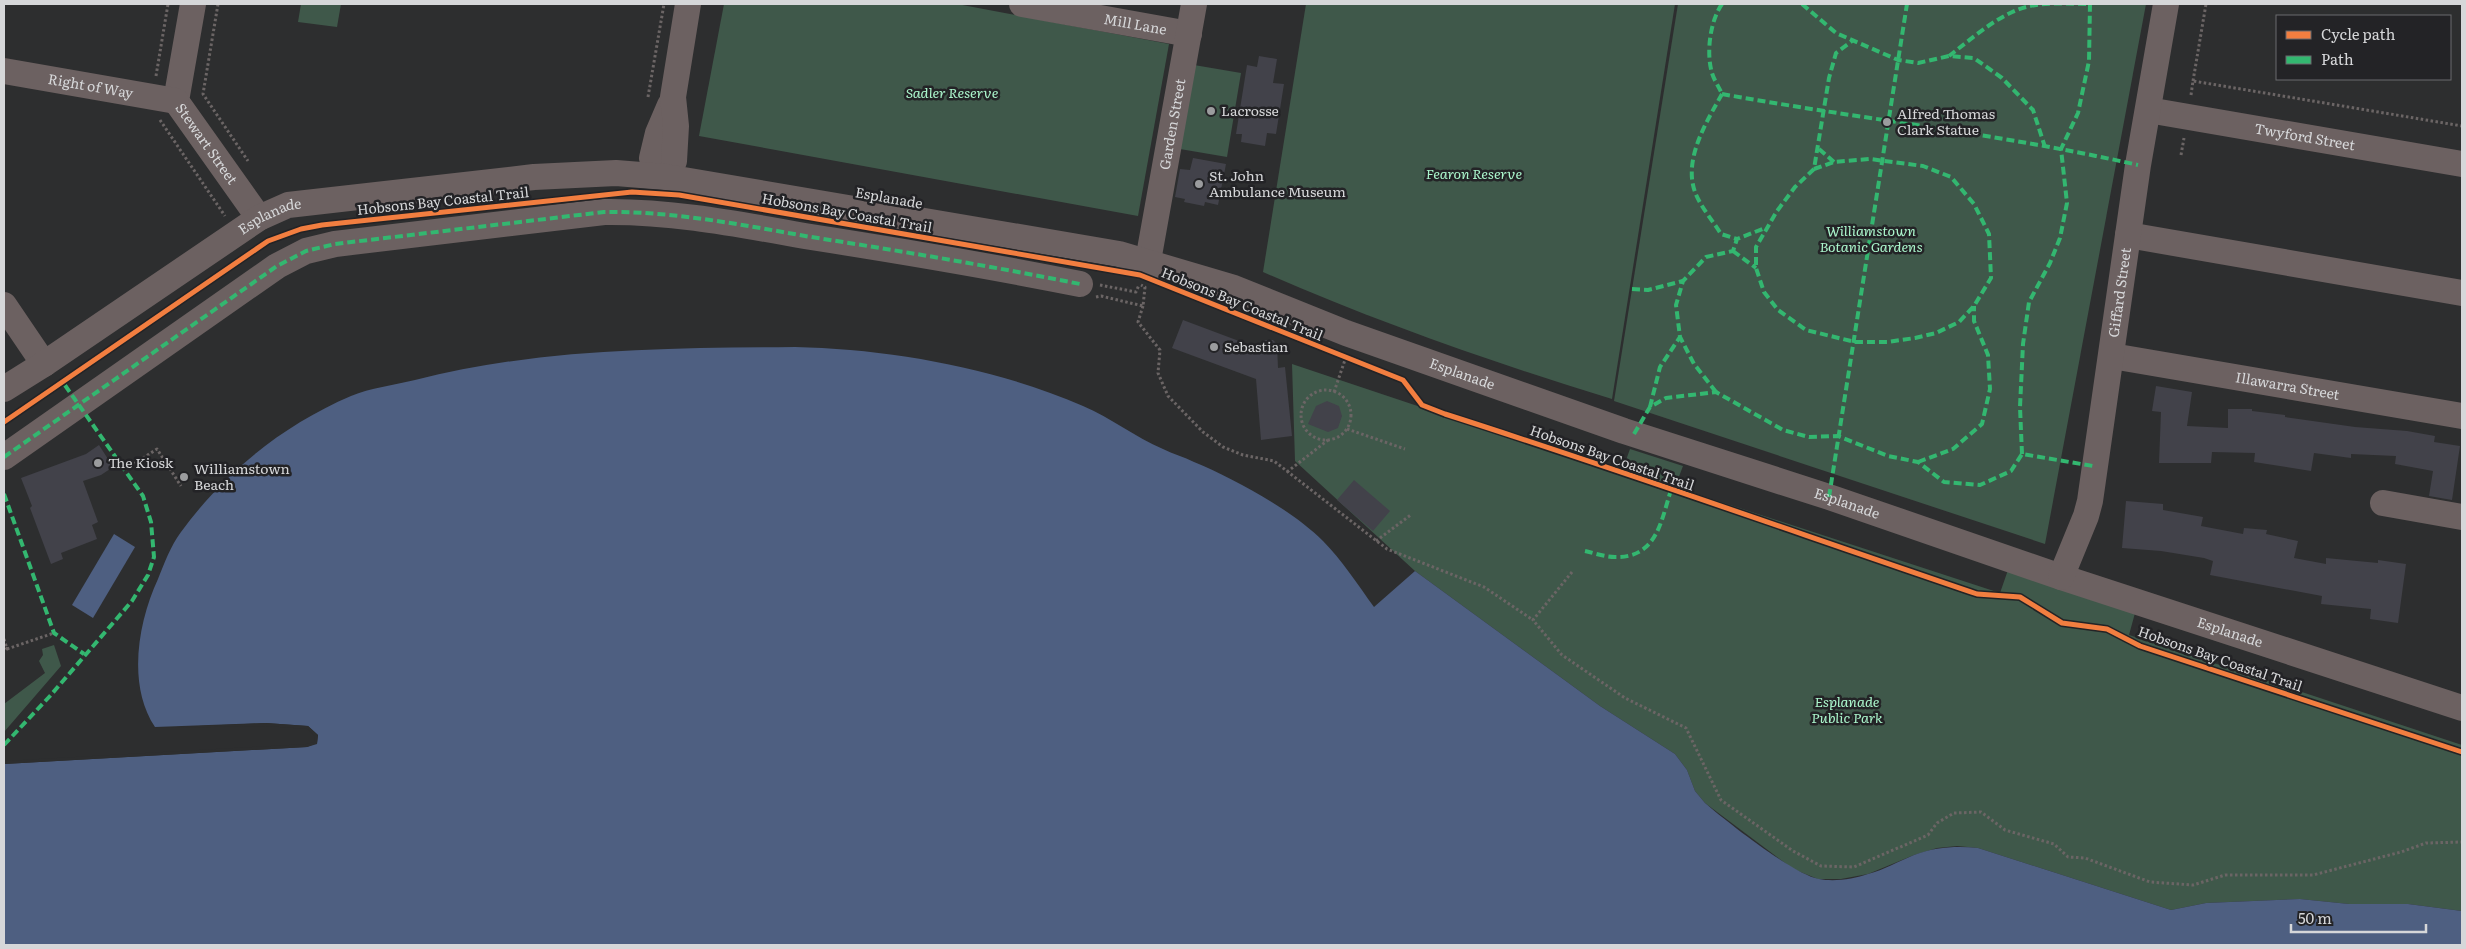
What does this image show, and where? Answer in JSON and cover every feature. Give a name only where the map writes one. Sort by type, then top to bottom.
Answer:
[{"type":"street","name":"Stewart Street","points":[[193,4],[176,101],[259,218]]},
{"type":"street","points":[[665,164],[676,126],[673,97],[688,4]]},
{"type":"street","name":"Mill Lane","points":[[1022,4],[1189,34]]},
{"type":"street","name":"Garden Street","points":[[1144,267],[1194,4]]},
{"type":"street","name":"Giffard Street","points":[[2061,577],[2090,502],[2093,466],[2112,356],[2128,235],[2166,4]]},
{"type":"street","name":"Right of Way","points":[[4,71],[176,101]]},
{"type":"street","name":"Twyford Street","points":[[2148,110],[2462,164]]},
{"type":"street","name":"Esplanade","points":[[4,389],[44,364],[259,218],[288,205],[534,177],[623,158],[1105,235],[1144,267],[1234,288],[1459,374],[2061,577],[2462,708]]},
{"type":"street","name":"Hobsons Bay Coastal Trail","points":[[4,457],[277,266],[306,251],[335,244],[604,212],[639,212],[793,234],[1000,268],[1085,292]]},
{"type":"street","points":[[2128,235],[2462,292]]},
{"type":"street","points":[[4,305],[44,364]]},
{"type":"street","name":"Illawarra Street","points":[[2112,356],[2462,416]]},
{"type":"street","name":"Esplanade","points":[[4,401],[44,364]]},
{"type":"street","points":[[2383,503],[2462,517]]},
{"type":"path","points":[[218,4],[203,94],[250,165]]},
{"type":"path","points":[[648,101],[664,4]]},
{"type":"path","points":[[2181,155],[2206,4]]},
{"type":"path","points":[[2193,81],[2462,126]]},
{"type":"path","points":[[1085,292],[1096,284],[1136,292],[1144,267]]},
{"type":"path","points":[[1144,267],[1145,287],[1138,322],[1160,350],[1158,373],[1168,396],[1197,426],[1223,447],[1243,455],[1274,461],[1387,548],[1484,587],[1533,620],[1562,655],[1625,698],[1686,728],[1721,800],[1793,851],[1821,866],[1854,867],[1928,835],[1937,824],[1954,813],[1981,812],[2005,830],[2054,844],[2068,857],[2084,858],[2150,882],[2193,885],[2225,875],[2313,875],[2401,852],[2426,843],[2459,840],[2462,842]]},
{"type":"path","points":[[1085,292],[1142,306]]},
{"type":"path","points":[[1334,392],[1346,358]]},
{"type":"path","points":[[1287,472],[1328,440],[1338,437],[1347,429],[1351,417],[1351,410],[1347,401],[1334,392],[1316,393],[1310,397],[1302,410],[1302,418],[1306,430],[1319,439],[1328,440]]},
{"type":"path","points":[[1347,429],[1405,450]]},
{"type":"path","points":[[126,469],[157,449],[181,486]]},
{"type":"path","points":[[1376,541],[1412,514]]},
{"type":"path","points":[[1533,620],[1572,572]]},
{"type":"path","points":[[8,650],[54,634]]},
{"type":"path","points":[[4,639],[8,650]]},
{"type":"path","points":[[4,646],[8,650]]},
{"type":"green space","points":[[301,4],[341,4],[337,27],[298,22]]},
{"type":"green space","name":"Sadler Reserve","points":[[724,4],[957,4],[1169,44],[1138,216],[699,136]]},
{"type":"green space","name":"Fearon Reserve","points":[[1306,4],[1675,4],[1612,399],[1436,341],[1349,308],[1263,272]]},
{"type":"green space","name":"Williamstown Botanic Gardens","points":[[1678,4],[2146,4],[2045,544],[1614,401]]},
{"type":"green space","name":"Lacrosse","points":[[1194,65],[1241,73],[1227,157],[1180,149]]},
{"type":"green space","name":"Esplanade Public Park","points":[[1292,364],[1621,474],[1630,449],[1683,466],[1675,487],[2000,593],[2008,570],[2135,613],[2129,635],[2462,745],[2462,911],[2408,904],[2349,904],[2300,899],[2206,903],[2171,910],[1978,848],[1957,846],[1937,848],[1914,855],[1868,874],[1841,879],[1818,879],[1793,869],[1705,803],[1695,791],[1687,770],[1675,754],[1600,706],[1415,571],[1295,461]]},
{"type":"green space","points":[[54,645],[61,666],[4,732],[4,704],[45,673],[39,661],[43,655],[42,649]]},
{"type":"water","points":[[795,347],[868,352],[942,363],[1015,381],[1083,406],[1167,451],[1245,486],[1296,518],[1330,548],[1374,607],[1415,571],[1600,706],[1675,754],[1687,770],[1695,791],[1705,803],[1777,858],[1819,879],[1837,880],[1862,876],[1930,850],[1954,847],[1978,848],[2171,910],[2206,903],[2300,899],[2349,904],[2408,904],[2462,911],[2462,945],[4,945],[4,764],[307,747],[317,743],[318,735],[308,726],[266,723],[155,727],[146,710],[141,692],[138,673],[138,653],[141,634],[145,614],[165,561],[177,537],[198,510],[236,470],[257,452],[302,421],[358,393],[462,369],[509,361],[604,352],[651,349]]},
{"type":"water","points":[[114,534],[135,547],[93,618],[72,605]]},
{"type":"pier","points":[[266,723],[308,726],[318,735],[317,744],[307,747],[4,764],[4,761],[306,744],[314,742],[315,736],[307,729],[266,726],[153,728]]},
{"type":"building","points":[[1259,56],[1277,59],[1273,83],[1284,84],[1276,134],[1267,133],[1265,146],[1241,142],[1242,134],[1236,134],[1247,65],[1257,67]]},
{"type":"building","name":"St. John Ambulance Museum","points":[[1193,158],[1226,164],[1218,205],[1205,202],[1204,206],[1184,202],[1185,199],[1175,197],[1180,169],[1190,170]]},
{"type":"building","points":[[1183,320],[1255,347],[1264,340],[1273,340],[1277,344],[1278,368],[1285,367],[1292,436],[1261,440],[1256,379],[1172,348]]},
{"type":"building","points":[[2156,386],[2192,392],[2187,426],[2228,428],[2228,409],[2252,409],[2252,411],[2285,415],[2285,417],[2435,436],[2434,442],[2460,446],[2452,500],[2429,496],[2433,471],[2395,464],[2396,456],[2351,454],[2351,458],[2314,453],[2311,471],[2254,462],[2255,453],[2212,452],[2211,463],[2159,463],[2161,412],[2152,411]]},
{"type":"building","points":[[1327,401],[1339,406],[1342,416],[1338,428],[1328,432],[1308,424],[1316,406]]},
{"type":"building","points":[[99,445],[113,467],[101,475],[83,481],[98,522],[92,525],[97,539],[61,553],[63,559],[51,564],[21,478],[86,454]]},
{"type":"building","points":[[1354,480],[1390,511],[1373,531],[1337,500]]},
{"type":"building","points":[[2126,501],[2163,504],[2163,510],[2203,517],[2201,526],[2243,534],[2244,528],[2267,530],[2266,534],[2298,541],[2294,558],[2326,564],[2326,558],[2378,563],[2378,560],[2406,564],[2398,623],[2370,619],[2371,609],[2321,604],[2322,596],[2210,575],[2213,561],[2204,558],[2161,551],[2122,548]]},
{"type":"marked path","points":[[1722,4],[1712,28],[1709,47],[1712,73],[1722,94]]},
{"type":"marked path","points":[[1802,4],[1836,33],[1898,60],[1918,63],[1949,56],[1974,58],[2002,78],[2033,110],[2045,147]]},
{"type":"marked path","points":[[1829,497],[1907,4]]},
{"type":"marked path","points":[[1949,56],[1990,25],[2017,10],[2044,4],[2090,4]]},
{"type":"marked path","points":[[2022,454],[2020,407],[2023,344],[2029,302],[2050,263],[2060,238],[2067,203],[2061,149],[2078,113],[2089,61],[2090,4]]},
{"type":"marked path","points":[[1814,169],[1834,162],[1870,159],[1923,166],[1951,177],[1974,204],[1989,234],[1991,278],[1974,306],[1959,322],[1936,333],[1915,338],[1887,342],[1855,342],[1806,330],[1778,310],[1764,292],[1756,268],[1756,247],[1777,211],[1795,187],[1814,169],[1829,78],[1836,53],[1852,41]]},
{"type":"marked path","points":[[1722,94],[2035,144],[2138,165]]},
{"type":"marked path","points":[[1722,94],[1698,141],[1694,154],[1692,179],[1700,203],[1721,234],[1737,239]]},
{"type":"marked path","points":[[1819,149],[1834,162]]},
{"type":"marked path","points":[[4,457],[277,266],[306,251],[335,244],[604,212],[630,212],[682,216],[734,224],[946,259],[1080,284]]},
{"type":"marked path","points":[[1716,392],[1694,364],[1680,337],[1676,305],[1683,281],[1706,257],[1733,251],[1737,239],[1765,228]]},
{"type":"marked path","points":[[1733,251],[1756,268]]},
{"type":"marked path","points":[[1632,289],[1648,290],[1683,281]]},
{"type":"marked path","points":[[1918,462],[1953,449],[1982,424],[1990,389],[1988,355],[1974,321],[1974,306]]},
{"type":"marked path","points":[[1650,407],[1660,367],[1680,337]]},
{"type":"marked path","points":[[4,745],[50,696],[132,601],[148,575],[154,557],[151,522],[143,496],[62,381]]},
{"type":"marked path","points":[[1634,434],[1650,407],[1666,398],[1716,392],[1783,430],[1809,437],[1838,436],[1888,456],[1918,462],[1944,482],[1980,485],[2011,471],[2022,454],[2093,466]]},
{"type":"marked path","points":[[1585,551],[1615,557],[1629,556],[1640,551],[1655,536],[1671,490]]},
{"type":"marked path","points":[[4,494],[54,633],[84,654]]},
{"type":"cycle path","points":[[4,422],[268,241],[301,229],[322,225],[632,192],[679,195],[1140,275],[1403,380],[1422,405],[1445,414],[1645,480],[1977,594],[2020,597],[2062,623],[2107,629],[2140,646],[2462,752]]},
{"type":"place","name":"Lacrosse","points":[[1211,111]]},
{"type":"place","name":"Alfred Thomas Clark Statue","points":[[1887,122]]},
{"type":"place","name":"St. John Ambulance Museum","points":[[1199,184]]},
{"type":"place","name":"Sebastian","points":[[1214,347]]},
{"type":"place","name":"The Kiosk","points":[[98,463]]},
{"type":"place","name":"Williamstown Beach","points":[[184,477]]}]
